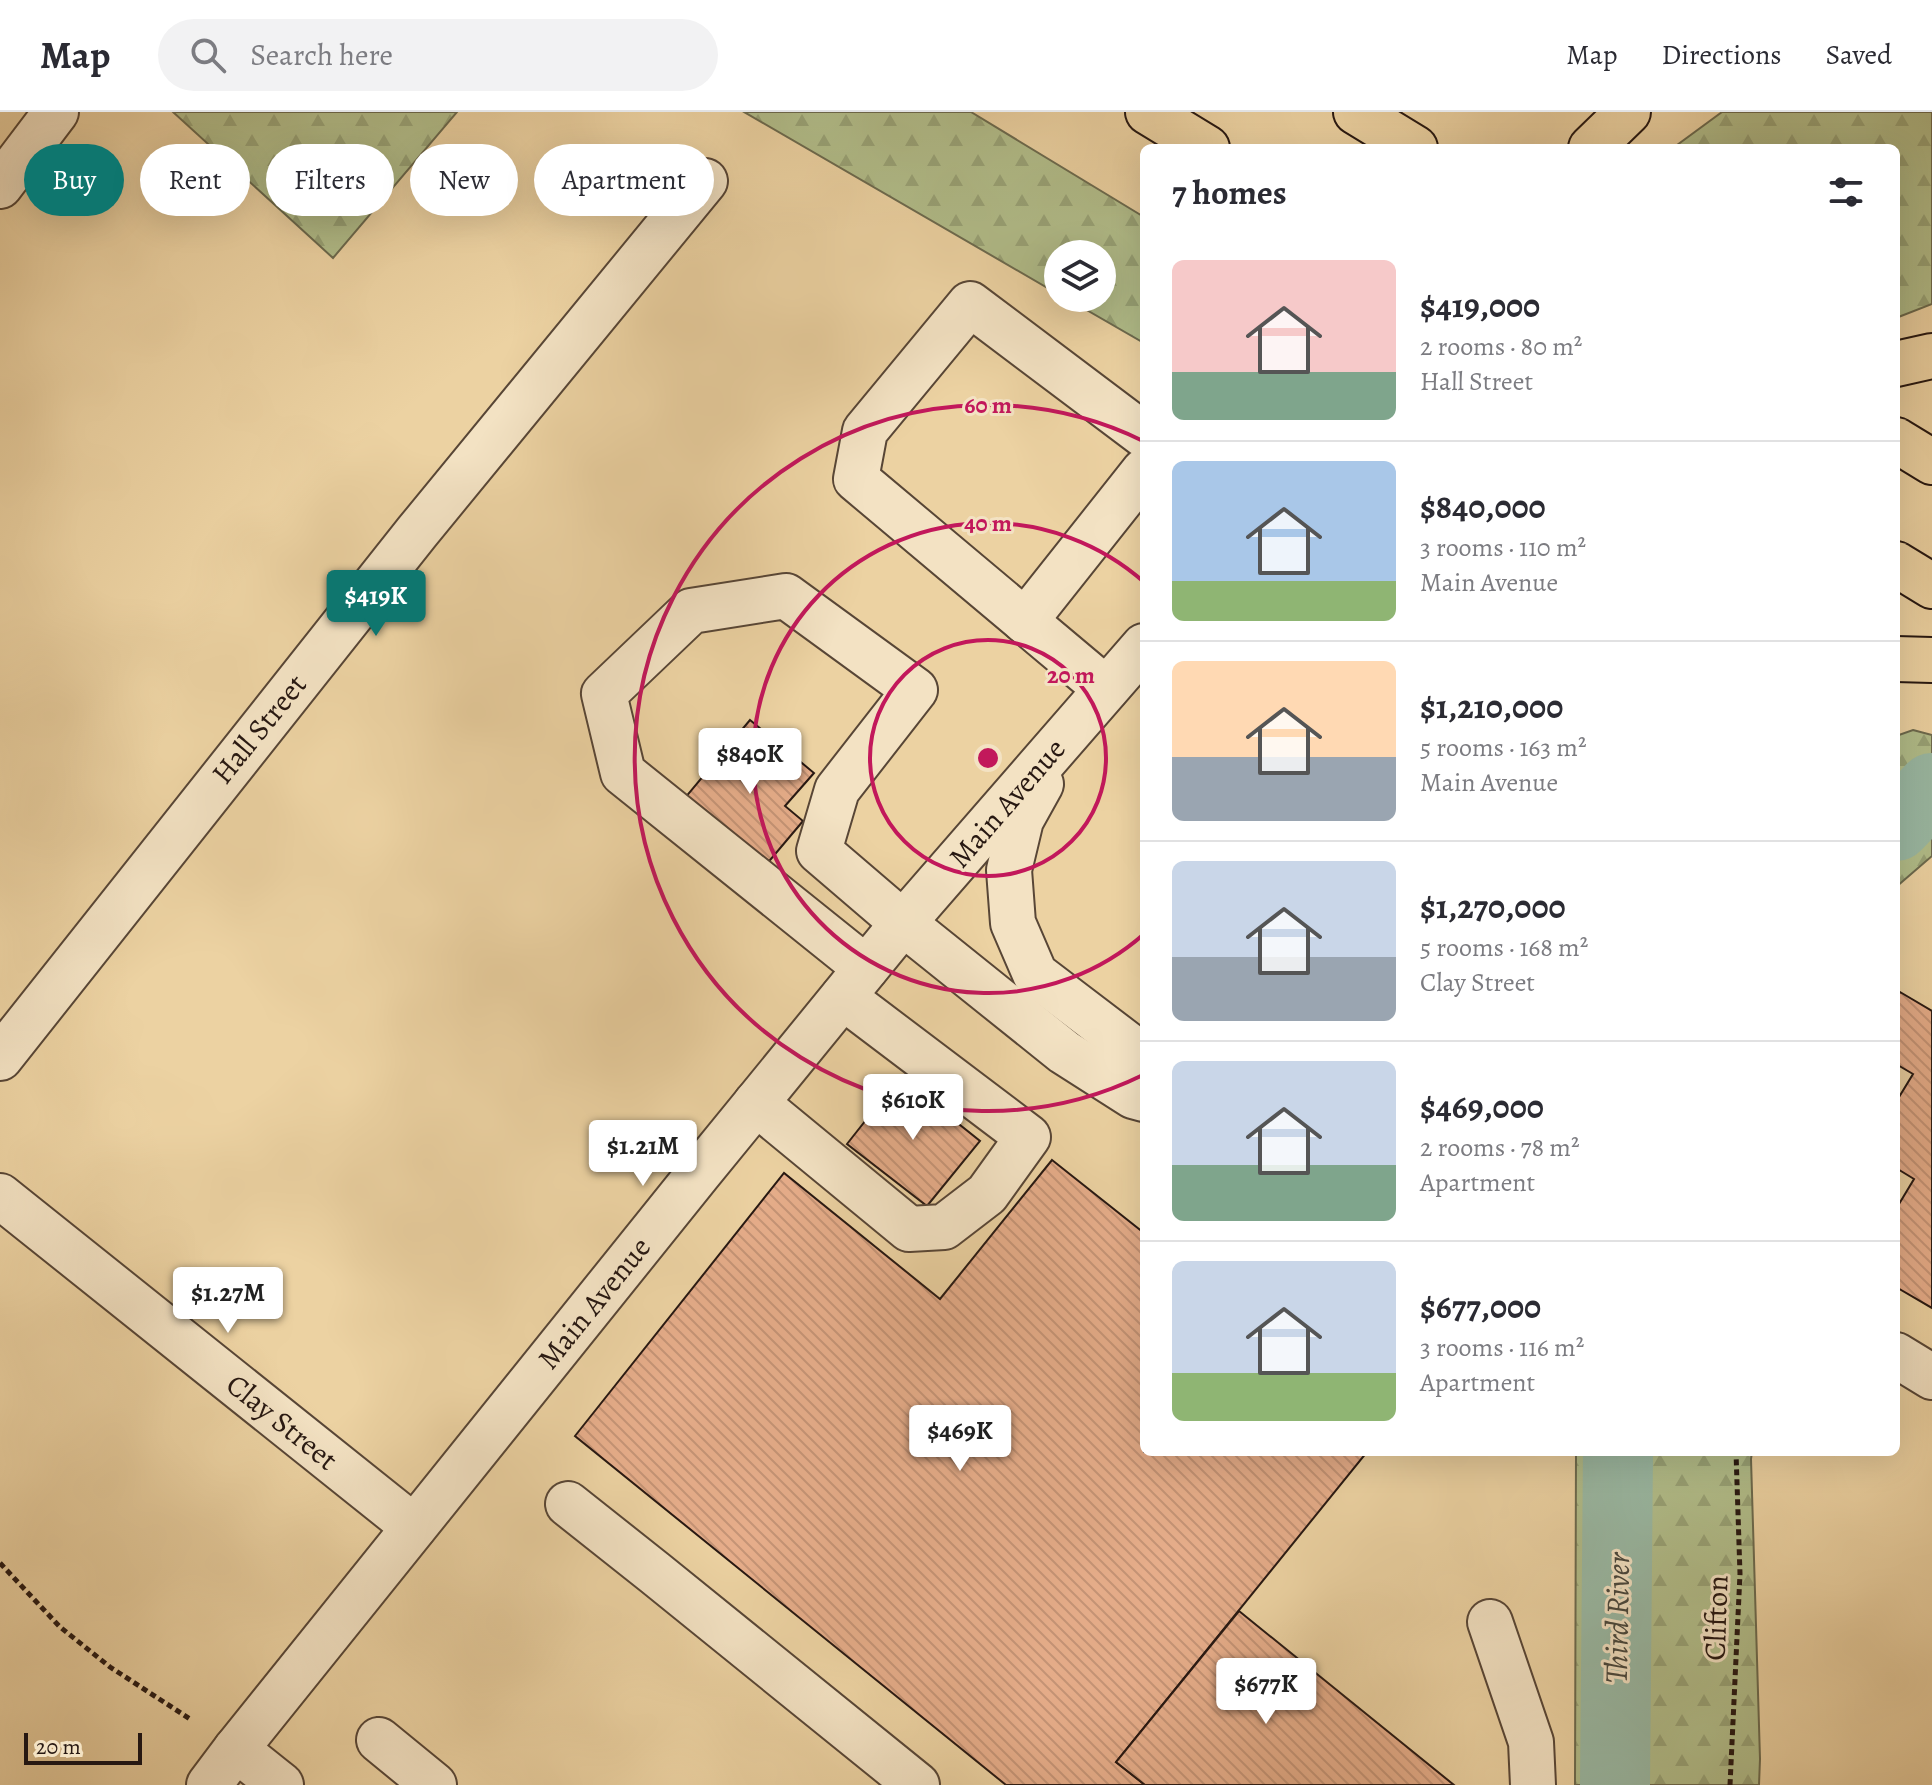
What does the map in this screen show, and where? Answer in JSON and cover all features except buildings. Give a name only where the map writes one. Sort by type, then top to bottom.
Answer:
[{"type":"main road","points":[[1148,112],[1200,144]]},
{"type":"main road","points":[[1356,112],[1408,144]]},
{"type":"main road","points":[[1595,144],[1628,112]]},
{"type":"main road","points":[[1900,363],[1932,356]]},
{"type":"main road","points":[[1900,442],[1932,462]]},
{"type":"main road","points":[[1900,566],[1932,586]]},
{"type":"main road","points":[[1900,659],[1932,660]]},
{"type":"street","points":[[0,186],[56,112]]},
{"type":"street","name":"Hall Street","points":[[0,1058],[417,532],[676,216]]},
{"type":"street","points":[[1106,689],[856,479],[865,431],[970,304],[1140,432]]},
{"type":"street","points":[[1025,621],[1140,476]]},
{"type":"street","points":[[756,1103],[909,1229],[944,1227],[987,1194],[1028,1137],[623,773],[604,694],[691,611],[786,596],[915,690],[837,790],[819,851],[1064,1052],[1140,1098]]},
{"type":"street","name":"Main Avenue","points":[[209,1785],[903,923],[1140,651]]},
{"type":"street","points":[[1070,730],[1021,820],[1009,870],[1013,923],[1035,974],[1140,1054]]},
{"type":"street","name":"Clay Street","points":[[0,1196],[414,1527]]},
{"type":"street","points":[[1900,1357],[1932,1377]]},
{"type":"street","points":[[568,1504],[917,1785]]},
{"type":"street","points":[[1490,1622],[1531,1742],[1533,1785]]},
{"type":"street","points":[[379,1740],[434,1785]]},
{"type":"street","points":[[236,1749],[281,1785]]},
{"type":"path","name":"Clifton","points":[[1730,1785],[1740,1574],[1736,1456]]},
{"type":"path","points":[[0,1563],[60,1627],[110,1667],[190,1719]]},
{"type":"green space","points":[[173,112],[457,112],[430,144],[410,144],[410,167],[394,186],[394,144],[266,144],[266,197],[250,182],[250,144],[208,144]]},
{"type":"green space","points":[[744,112],[971,112],[1140,215],[1140,341],[1090,312],[1116,312],[1116,240],[1044,240],[1044,286]]},
{"type":"green space","points":[[1722,112],[1932,112],[1932,304],[1900,316],[1900,144],[1678,144]]},
{"type":"green space","points":[[287,216],[369,216],[333,258]]},
{"type":"green space","points":[[1913,730],[1932,735],[1932,856],[1900,884],[1900,735]]},
{"type":"green space","points":[[1576,1456],[1751,1456],[1759,1785],[1575,1785]]},
{"type":"waterway","name":"Third River","points":[[1900,822],[1932,788]]},
{"type":"waterway","name":"Third River","points":[[1615,1785],[1618,1456]]}]
